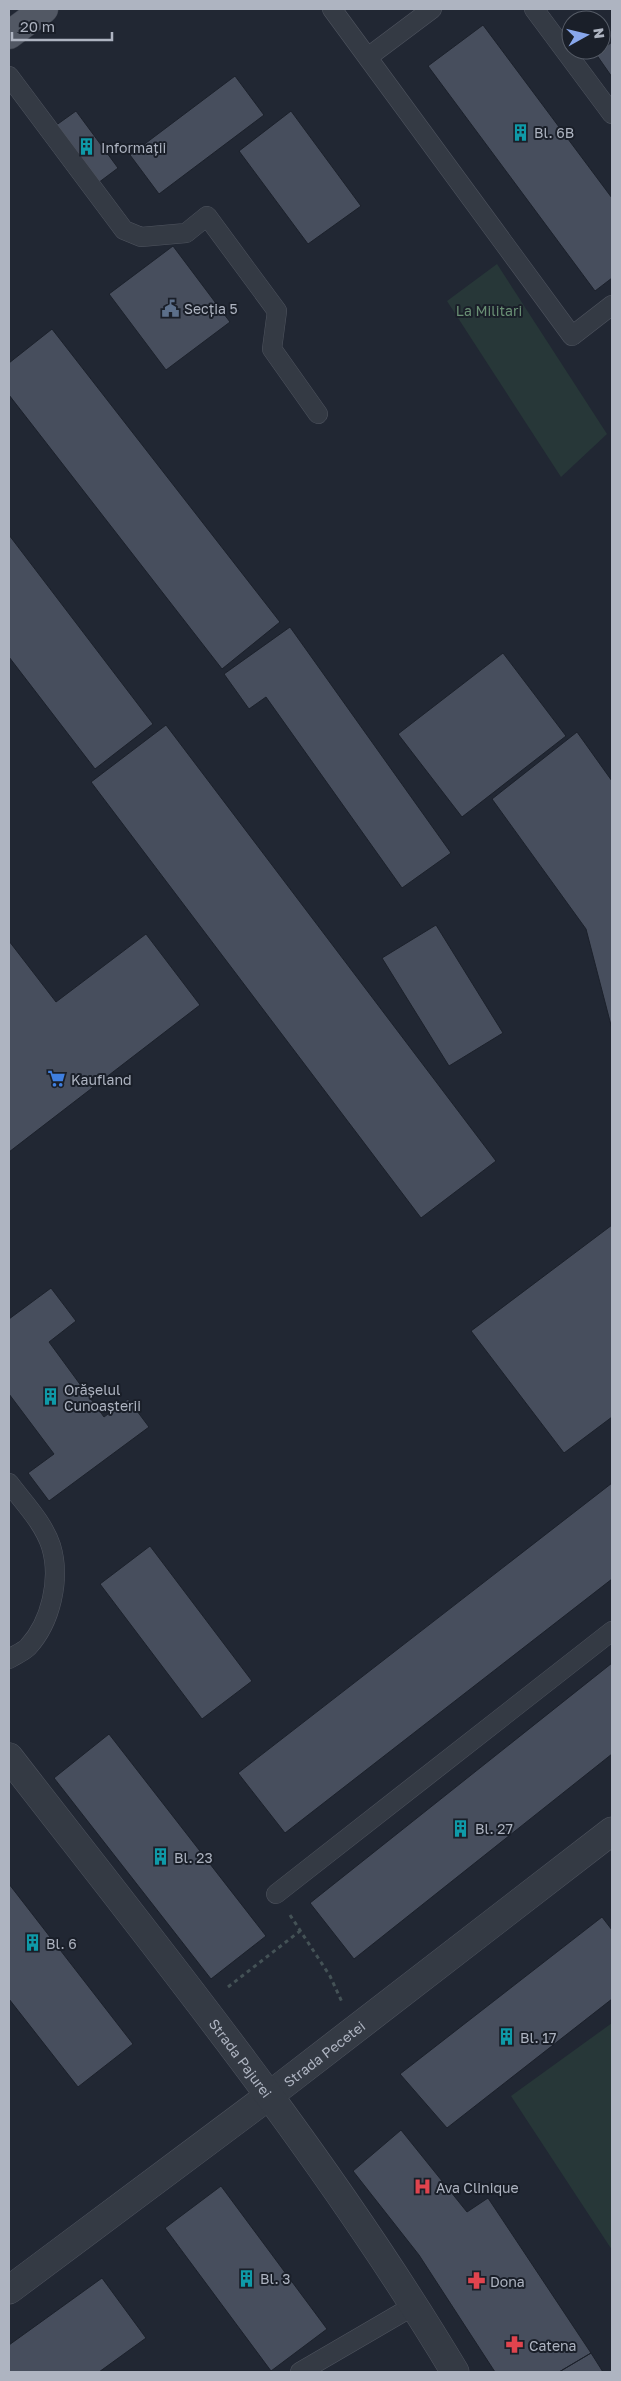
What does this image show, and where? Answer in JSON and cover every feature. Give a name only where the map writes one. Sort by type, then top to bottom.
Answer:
[{"type":"main road","points":[[9,35],[44,9]]},
{"type":"street","name":"Strada Pajurei","points":[[9,1757],[270,2095],[415,2305],[455,2372]]},
{"type":"street","name":"Strada Pecetei","points":[[9,2290],[270,2095],[612,1831]]},
{"type":"lane","points":[[332,9],[572,336],[612,305]]},
{"type":"lane","points":[[368,57],[432,9]]},
{"type":"lane","points":[[534,9],[612,114]]},
{"type":"lane","points":[[9,76],[124,230],[141,237],[186,233],[207,216],[277,311],[272,349],[318,414]]},
{"type":"lane","points":[[9,1483],[40,1524],[51,1547],[55,1574],[51,1604],[41,1631],[27,1648],[9,1659]]},
{"type":"lane","points":[[276,1894],[612,1631]]},
{"type":"lane","points":[[300,2372],[415,2305]]},
{"type":"path","points":[[276,1894],[330,1976],[354,2029]]},
{"type":"path","points":[[202,2007],[300,1931]]},
{"type":"green space","name":"La Militari","points":[[497,264],[607,434],[561,477],[447,301]]},
{"type":"green space","points":[[612,2023],[612,2250],[511,2096]]},
{"type":"building","name":"Bl. 6B","points":[[483,25],[612,198],[612,278],[595,291],[428,66]]},
{"type":"building","points":[[611,43],[612,77],[600,60],[611,60]]},
{"type":"building","points":[[235,76],[264,115],[159,194],[130,155]]},
{"type":"building","name":"Informații","points":[[76,111],[118,168],[98,183],[55,126]]},
{"type":"building","points":[[291,111],[361,206],[308,244],[239,151]]},
{"type":"building","name":"Secția 5","points":[[173,246],[230,322],[166,370],[109,294]]},
{"type":"building","points":[[52,329],[280,622],[222,669],[9,395],[9,363]]},
{"type":"building","points":[[9,535],[153,724],[95,769],[9,657]]},
{"type":"building","points":[[290,627],[451,853],[402,888],[266,697],[249,709],[224,674]]},
{"type":"building","points":[[503,653],[566,736],[462,817],[398,734]]},
{"type":"building","points":[[166,725],[496,1161],[421,1218],[91,782]]},
{"type":"building","points":[[577,732],[612,781],[612,1029],[586,929],[492,799]]},
{"type":"building","points":[[436,925],[503,1033],[449,1066],[382,958]]},
{"type":"building","name":"Kaufland","points":[[146,934],[200,1005],[9,1152],[9,941],[56,1002]]},
{"type":"building","points":[[612,1225],[612,1417],[564,1453],[471,1331]]},
{"type":"building","name":"Orășelul Cunoașterii","points":[[51,1288],[76,1321],[49,1342],[104,1417],[128,1399],[149,1427],[49,1501],[28,1473],[54,1454],[9,1394],[9,1319]]},
{"type":"building","points":[[612,1483],[612,1579],[285,1833],[238,1773]]},
{"type":"building","points":[[150,1546],[252,1681],[202,1719],[100,1584]]},
{"type":"building","name":"Bl. 27","points":[[612,1663],[612,1754],[354,1959],[310,1903]]},
{"type":"building","name":"Bl. 23","points":[[109,1734],[266,1936],[211,1979],[54,1778]]},
{"type":"building","name":"Bl. 6","points":[[9,1884],[133,2044],[78,2087],[9,1999]]},
{"type":"building","name":"Bl. 17","points":[[602,1917],[612,1930],[612,1999],[447,2128],[400,2074]]},
{"type":"building","points":[[401,2130],[467,2212],[488,2198],[591,2353],[559,2372],[495,2372],[419,2255],[353,2171]]},
{"type":"building","name":"Bl. 3","points":[[221,2186],[327,2329],[271,2371],[165,2228]]},
{"type":"building","points":[[102,2278],[146,2338],[99,2372],[9,2372],[9,2345]]},
{"type":"building","points":[[591,2353],[603,2372],[559,2372]]},
{"type":"place","name":"Bl. 6B","points":[[520,132]]},
{"type":"place","name":"Informații","points":[[87,147]]},
{"type":"place","name":"Secția 5","points":[[170,308]]},
{"type":"place","name":"Kaufland","points":[[57,1079]]},
{"type":"place","name":"Orășelul Cunoașterii","points":[[50,1397]]},
{"type":"place","name":"Bl. 27","points":[[461,1828]]},
{"type":"place","name":"Bl. 23","points":[[160,1857]]},
{"type":"place","name":"Bl. 6","points":[[32,1943]]},
{"type":"place","name":"Bl. 17","points":[[506,2037]]},
{"type":"place","name":"Ava Clinique","points":[[422,2187]]},
{"type":"place","name":"Bl. 3","points":[[246,2278]]},
{"type":"place","name":"Dona","points":[[476,2281]]},
{"type":"place","name":"Catena","points":[[515,2345]]}]
